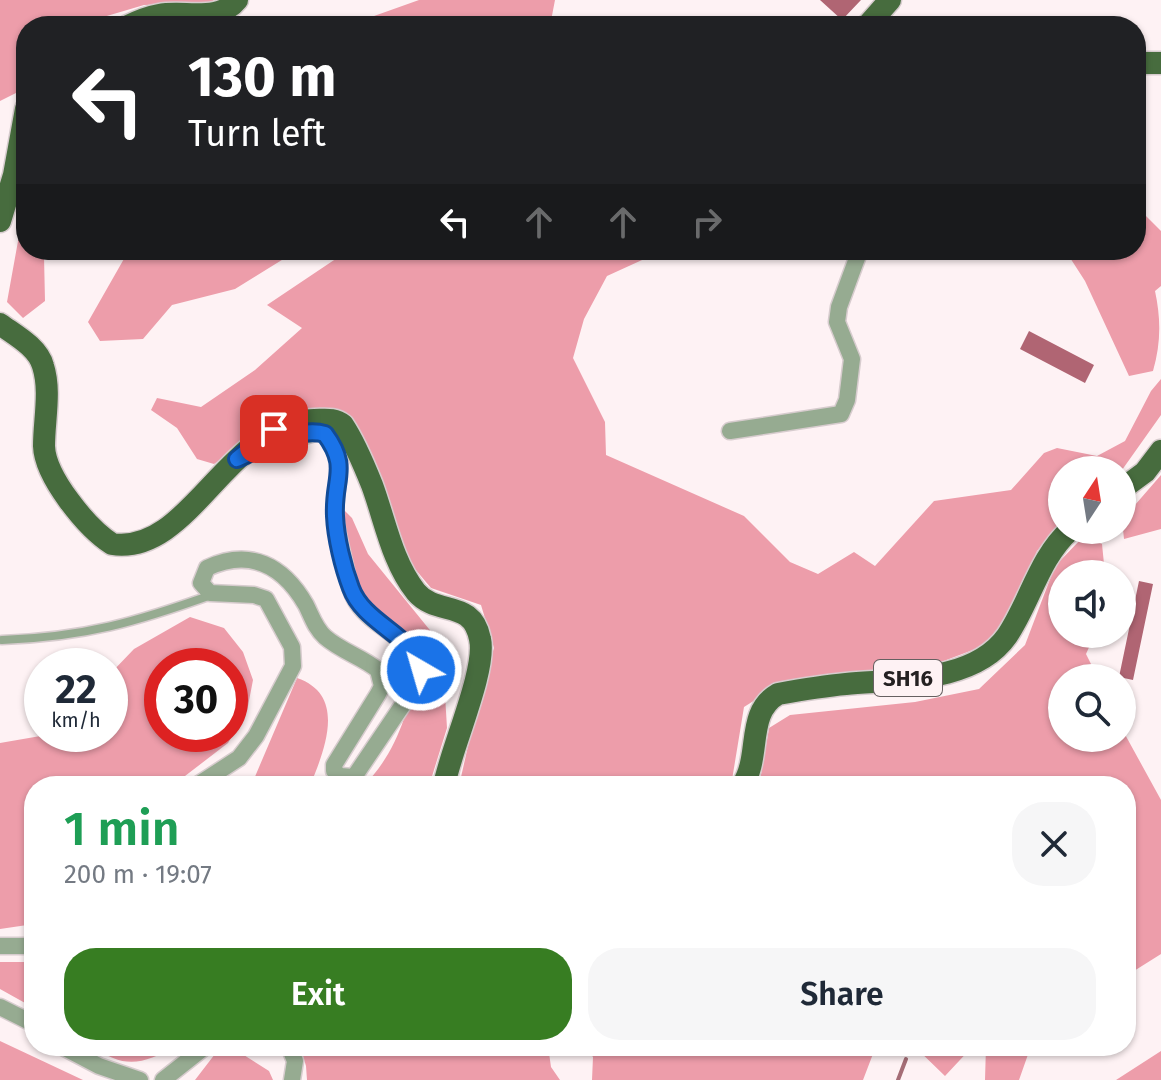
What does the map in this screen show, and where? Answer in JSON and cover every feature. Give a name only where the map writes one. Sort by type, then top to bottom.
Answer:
[{"type":"main road","points":[[157,16],[211,14],[232,6],[237,0]]},
{"type":"main road","points":[[876,16],[890,0]]},
{"type":"main road","points":[[0,221],[16,164]]},
{"type":"main road","points":[[0,324],[33,349],[43,366],[46,389],[44,448],[51,474],[72,503],[112,544],[120,546],[159,535],[192,508],[237,459],[274,429],[302,421],[338,421],[350,436],[372,485],[392,548],[415,590],[432,604],[463,611],[470,617],[481,641],[447,776]]},
{"type":"main road","points":[[1136,479],[1161,451]]},
{"type":"main road","name":"SH16","points":[[746,776],[753,755],[760,709],[768,699],[778,694],[942,673],[975,661],[1005,638],[1027,603],[1044,563],[1059,544]]},
{"type":"street","points":[[730,431],[841,414],[847,400],[852,359],[837,322],[839,307],[856,260]]},
{"type":"street","points":[[237,459],[310,432],[325,434],[340,459],[335,517],[354,596],[370,616],[415,652],[420,662],[419,680],[355,776]]},
{"type":"street","points":[[211,776],[239,758],[256,736],[293,666],[292,647],[266,599],[204,590],[201,583],[207,568],[241,558],[255,559],[290,583],[326,637],[378,670],[382,686],[333,768],[340,776]]},
{"type":"street","points":[[0,946],[24,946]]},
{"type":"street","points":[[0,1007],[24,1019]]},
{"type":"street","points":[[80,1056],[140,1080]]},
{"type":"street","points":[[163,1080],[193,1056]]},
{"type":"street","points":[[292,1080],[293,1056]]},
{"type":"lane","points":[[2,640],[55,638],[134,623],[214,593]]},
{"type":"shaded area","points":[[0,0],[214,0],[211,3],[144,5],[107,16],[16,16],[16,93],[0,101]]},
{"type":"shaded area","points":[[419,0],[555,0],[552,16],[374,16]]},
{"type":"shaded area","points":[[1146,216],[1161,231],[1161,286],[1155,291],[1158,351],[1153,371],[1129,376],[1085,281],[1071,260],[1146,260]]},
{"type":"shaded area","points":[[16,252],[16,260],[44,260],[45,301],[23,318],[7,302]]},
{"type":"shaded area","points":[[123,260],[282,260],[235,289],[172,305],[143,339],[100,341],[88,322]]},
{"type":"shaded area","points":[[334,260],[642,260],[607,276],[584,319],[573,358],[605,422],[606,455],[744,516],[790,562],[818,574],[854,552],[875,566],[934,501],[1011,490],[1044,453],[1057,448],[1097,456],[1048,456],[1048,538],[1037,551],[1006,623],[986,645],[928,667],[763,695],[744,707],[733,776],[461,776],[482,684],[494,648],[481,605],[431,588],[399,550],[339,415],[256,436],[214,464],[197,459],[177,428],[151,410],[157,398],[201,407],[255,370],[302,328],[267,305]]},
{"type":"shaded area","points":[[1161,379],[1161,415],[1132,456],[1097,456],[1125,441],[1151,391]]},
{"type":"shaded area","points":[[1161,475],[1161,529],[1136,536],[1136,504]]},
{"type":"shaded area","points":[[342,508],[352,518],[368,554],[442,645],[447,728],[432,776],[373,776],[399,733],[414,670],[397,652],[355,591],[336,510]]},
{"type":"shaded area","points":[[1076,544],[1102,544],[1104,560],[1061,560]]},
{"type":"shaded area","points":[[1048,584],[1048,648],[1089,648],[1086,654],[1091,664],[1048,664],[1048,752],[1135,752],[1161,800],[1161,954],[1136,970],[1136,776],[761,776],[769,728],[790,715],[915,702],[979,689],[1025,645]]},
{"type":"shaded area","points":[[190,617],[224,628],[240,648],[144,648],[144,752],[216,752],[185,776],[24,776],[24,925],[0,929],[0,743],[24,739],[24,752],[128,752],[128,655],[134,649]]},
{"type":"shaded area","points":[[248,666],[253,680],[248,706]]},
{"type":"shaded area","points":[[297,678],[313,686],[322,697],[328,724],[314,776],[255,776]]},
{"type":"shaded area","points":[[0,962],[24,962],[24,1002],[0,989]]},
{"type":"shaded area","points":[[0,1041],[24,1052],[24,1056],[32,1056],[83,1080],[0,1080]]},
{"type":"shaded area","points":[[1161,1051],[1161,1080],[1116,1080]]},
{"type":"shaded area","points":[[108,1056],[156,1056],[134,1062]]},
{"type":"shaded area","points":[[213,1056],[245,1056],[269,1071],[273,1080],[195,1080]]},
{"type":"shaded area","points":[[303,1056],[549,1056],[551,1067],[560,1080],[307,1080]]},
{"type":"shaded area","points":[[872,1056],[863,1080],[592,1080],[593,1057]]},
{"type":"shaded area","points":[[924,1056],[964,1056],[945,1076]]},
{"type":"shaded area","points":[[986,1056],[1027,1056],[1019,1080],[985,1080]]},
{"type":"building","points":[[820,0],[861,0],[846,16],[838,16]]},
{"type":"building","points":[[1029,331],[1094,365],[1085,383],[1020,349]]},
{"type":"building","points":[[1139,581],[1153,584],[1136,666],[1122,664],[1125,648],[1136,648]]},
{"type":"waterway","points":[[898,1080],[906,1059]]},
{"type":"route","points":[[274,429],[237,459],[310,432],[325,434],[340,459],[335,517],[349,584],[358,605],[415,652],[421,670]]}]
